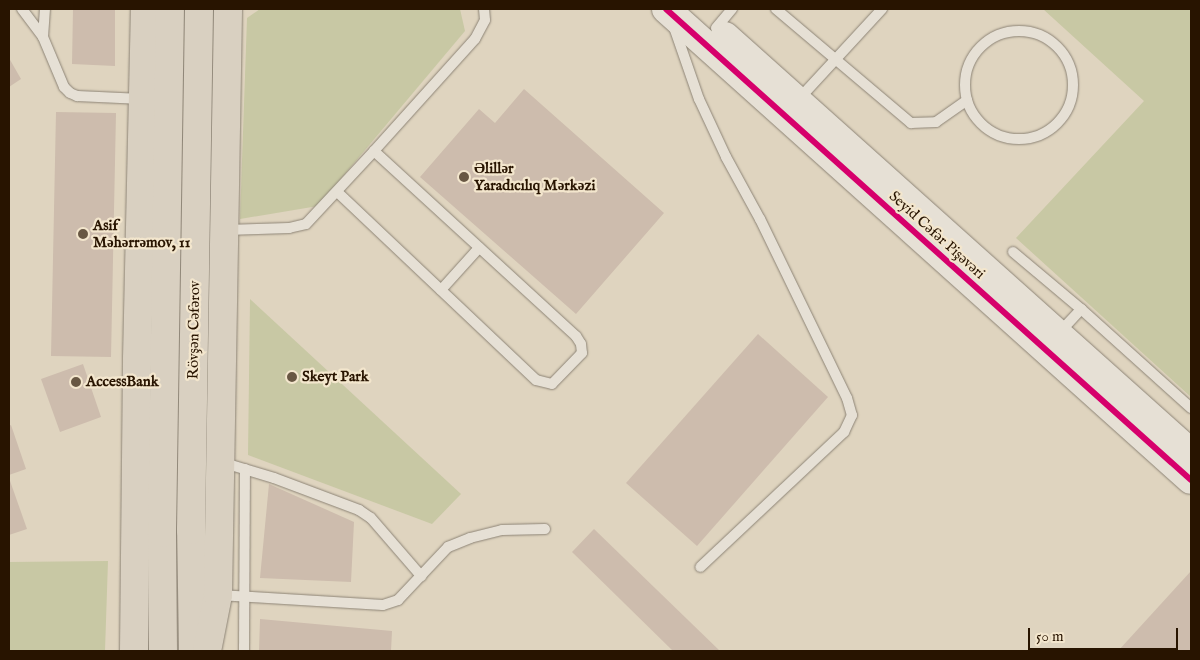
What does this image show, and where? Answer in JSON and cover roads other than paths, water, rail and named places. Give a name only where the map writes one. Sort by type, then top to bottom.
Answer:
[{"type":"main road","points":[[134,651],[137,359],[145,9]]},
{"type":"main road","name":"Rövşən Cəfərov","points":[[163,651],[162,533],[170,9]]},
{"type":"main road","name":"Rövşən Cəfərov","points":[[193,651],[191,530],[199,9]]},
{"type":"main road","points":[[207,651],[231,596],[232,466],[225,230],[228,9]]},
{"type":"street","name":"Seyid Cəfər Pişəvəri","points":[[676,10],[724,18],[797,101],[1191,453]]},
{"type":"street","name":"Seyid Cəfər Pişəvəri","points":[[676,10],[1191,480]]},
{"type":"lane","points":[[22,9],[43,37],[64,87],[70,93],[77,96],[143,99]]},
{"type":"lane","points":[[43,37],[45,9]]},
{"type":"lane","points":[[225,230],[290,228],[306,224],[374,152],[475,39],[485,20],[484,9]]},
{"type":"lane","points":[[776,9],[834,60],[911,123],[936,122],[967,100]]},
{"type":"lane","points":[[797,101],[882,9]]},
{"type":"lane","points":[[676,10],[699,99],[726,157],[760,219],[847,398],[852,416],[844,432],[700,567]]},
{"type":"lane","points":[[1023,31],[1047,39],[1065,57],[1070,69],[1072,95],[1061,118],[1051,128],[1028,138],[1015,139],[990,130],[972,112],[967,100],[965,88],[966,75],[977,51],[986,42],[1010,32],[1023,31]]},
{"type":"lane","points":[[337,192],[536,380],[544,384],[552,384],[582,354],[581,344],[576,336],[374,152]]},
{"type":"lane","points":[[441,290],[479,248]]},
{"type":"lane","points":[[1013,252],[1081,309],[1191,408]]},
{"type":"lane","points":[[1058,334],[1081,309]]},
{"type":"lane","points":[[232,466],[359,510],[371,518],[421,576]]},
{"type":"lane","points":[[244,651],[231,596],[383,605],[398,600],[448,547],[470,538],[502,530],[545,530]]},
{"type":"place","name":"Əlillər Yaradıcılıq Mərkəzi","points":[[464,177]]},
{"type":"place","name":"Asif Məhərrəmov, 11","points":[[83,234]]},
{"type":"place","name":"Skeyt Park","points":[[292,377]]},
{"type":"place","name":"AccessBank","points":[[76,382]]}]
